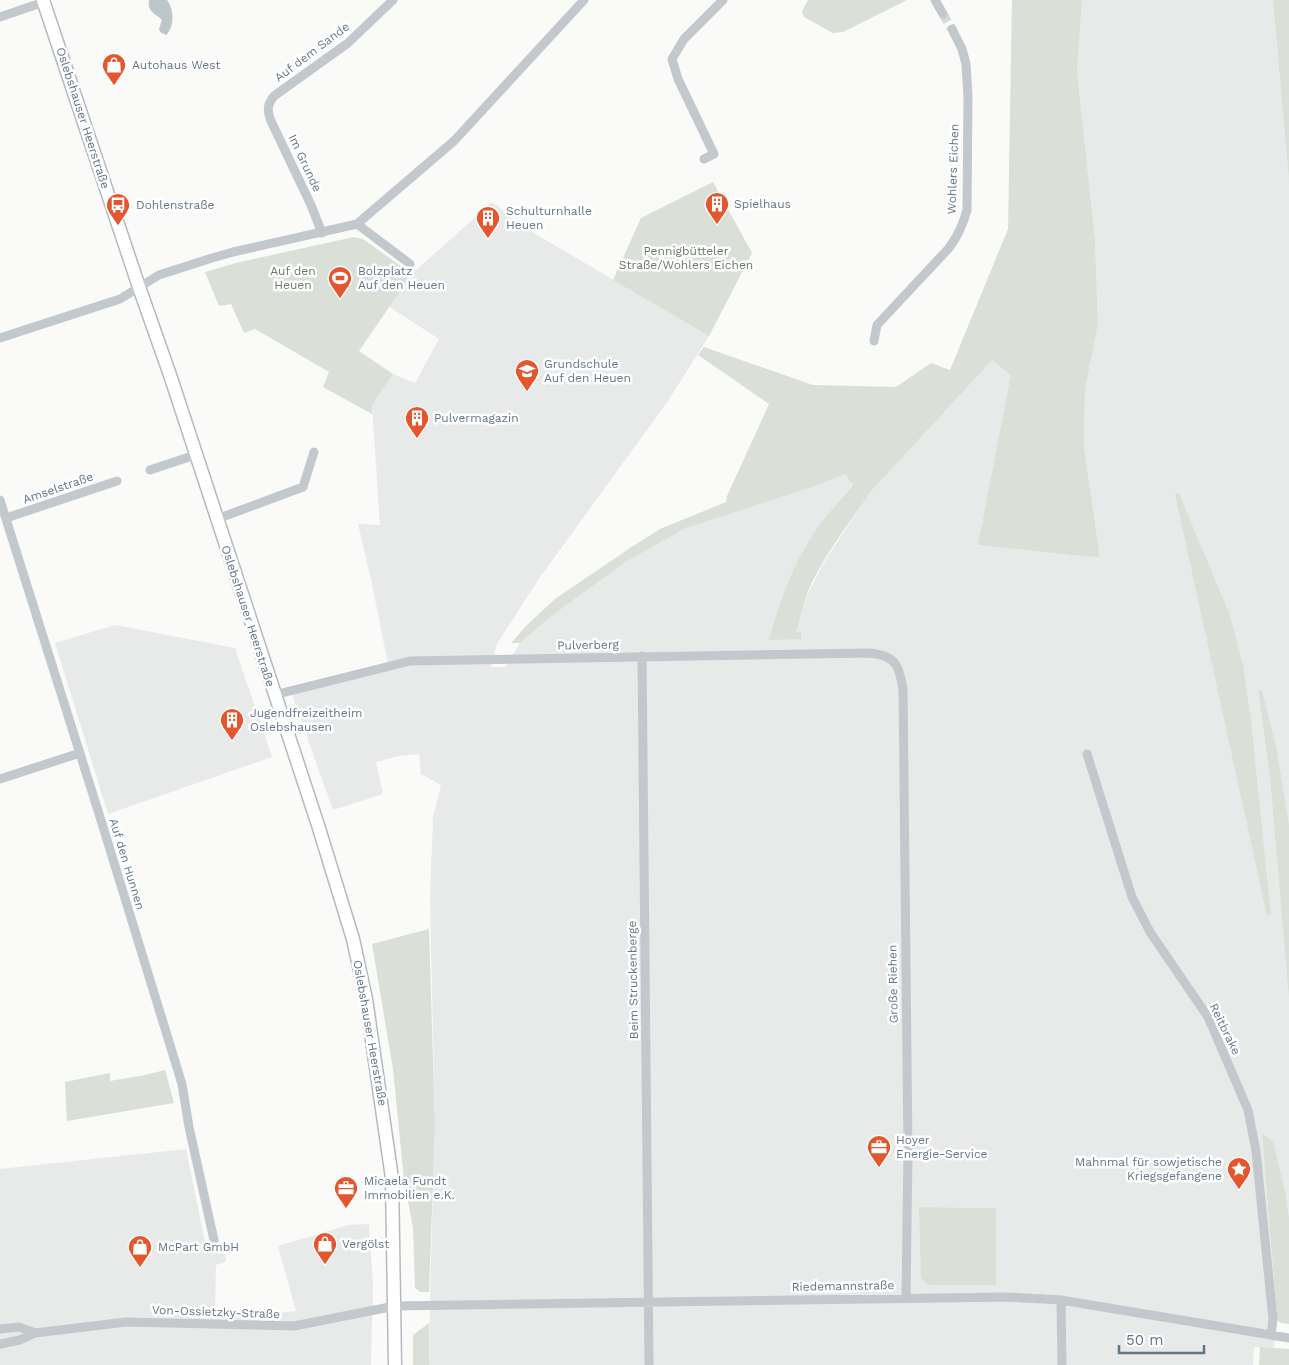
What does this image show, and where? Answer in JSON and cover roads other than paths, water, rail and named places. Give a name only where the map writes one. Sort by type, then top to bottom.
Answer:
[{"type":"main road","name":"Oslebshauser Heerstraße","points":[[43,1],[170,375],[318,825],[353,939],[378,1069],[392,1178],[395,1365]]},
{"type":"street","name":"Auf dem Sande","points":[[269,103],[274,96],[348,43],[393,0]]},
{"type":"street","points":[[0,338],[120,299],[158,276],[233,252],[357,224],[454,141],[584,0]]},
{"type":"street","points":[[704,159],[714,154],[678,79],[672,59],[684,39],[723,0]]},
{"type":"street","points":[[935,0],[943,14]]},
{"type":"street","points":[[0,17],[43,1]]},
{"type":"street","name":"Wohlers Eichen","points":[[874,341],[877,324],[949,248],[958,237],[964,222],[966,210],[968,97],[966,64],[962,49],[952,29]]},
{"type":"street","name":"Im Grunde","points":[[269,103],[267,111],[269,116],[311,205],[322,233]]},
{"type":"street","points":[[357,224],[410,264]]},
{"type":"street","points":[[217,520],[303,487],[314,452]]},
{"type":"street","points":[[150,470],[195,455]]},
{"type":"street","name":"Amselstraße","points":[[6,518],[117,481]]},
{"type":"street","name":"Auf den Hunnen","points":[[0,500],[182,1084],[189,1127],[214,1240]]},
{"type":"street","name":"Pulverberg","points":[[274,695],[410,661],[868,653],[883,654],[894,661],[900,670]]},
{"type":"street","name":"Beim Struckenberge","points":[[642,656],[649,1365]]},
{"type":"street","name":"Große Riehen","points":[[900,670],[903,689],[906,1298]]},
{"type":"street","points":[[0,779],[80,752]]},
{"type":"street","name":"Reitbrake","points":[[1087,754],[1132,897],[1150,932],[1208,1017],[1248,1110],[1256,1151],[1273,1319],[1271,1335]]},
{"type":"street","name":"Riedemannstraße","points":[[395,1306],[1008,1297],[1061,1300],[1289,1338]]},
{"type":"street","points":[[1061,1300],[1062,1365]]},
{"type":"street","name":"Von-Ossietzky-Straße","points":[[0,1344],[20,1340],[35,1333],[126,1322],[294,1326],[395,1306]]},
{"type":"street","name":"Von-Ossietzky-Straße","points":[[0,1330],[19,1327],[35,1333]]},
{"type":"tunnel","points":[[943,14],[952,29]]},
{"type":"place","name":"Autohaus West","points":[[114,86]]},
{"type":"place","name":"Spielhaus","points":[[717,225]]},
{"type":"place","name":"Dohlenstraße","points":[[118,226]]},
{"type":"place","name":"Schulturnhalle Heuen","points":[[488,239]]},
{"type":"place","name":"Bolzplatz Auf den Heuen","points":[[340,299]]},
{"type":"place","name":"Grundschule Auf den Heuen","points":[[527,392]]},
{"type":"place","name":"Pulvermagazin","points":[[417,439]]},
{"type":"place","name":"Jugendfreizeitheim Oslebshausen","points":[[232,741]]},
{"type":"place","name":"Hoyer Energie-Service","points":[[879,1168]]},
{"type":"place","name":"Mahnmal für sowjetische Kriegsgefangene","points":[[1239,1190]]},
{"type":"place","name":"Micaela Fundt Immobilien e.K.","points":[[346,1209]]},
{"type":"place","name":"Vergölst","points":[[325,1265]]},
{"type":"place","name":"McPart GmbH","points":[[140,1268]]},
{"type":"park label","name":"Pennigbütteler Straße/Wohlers Eichen","points":[[686,258]]},
{"type":"park label","name":"Auf den Heuen","points":[[293,278]]}]
